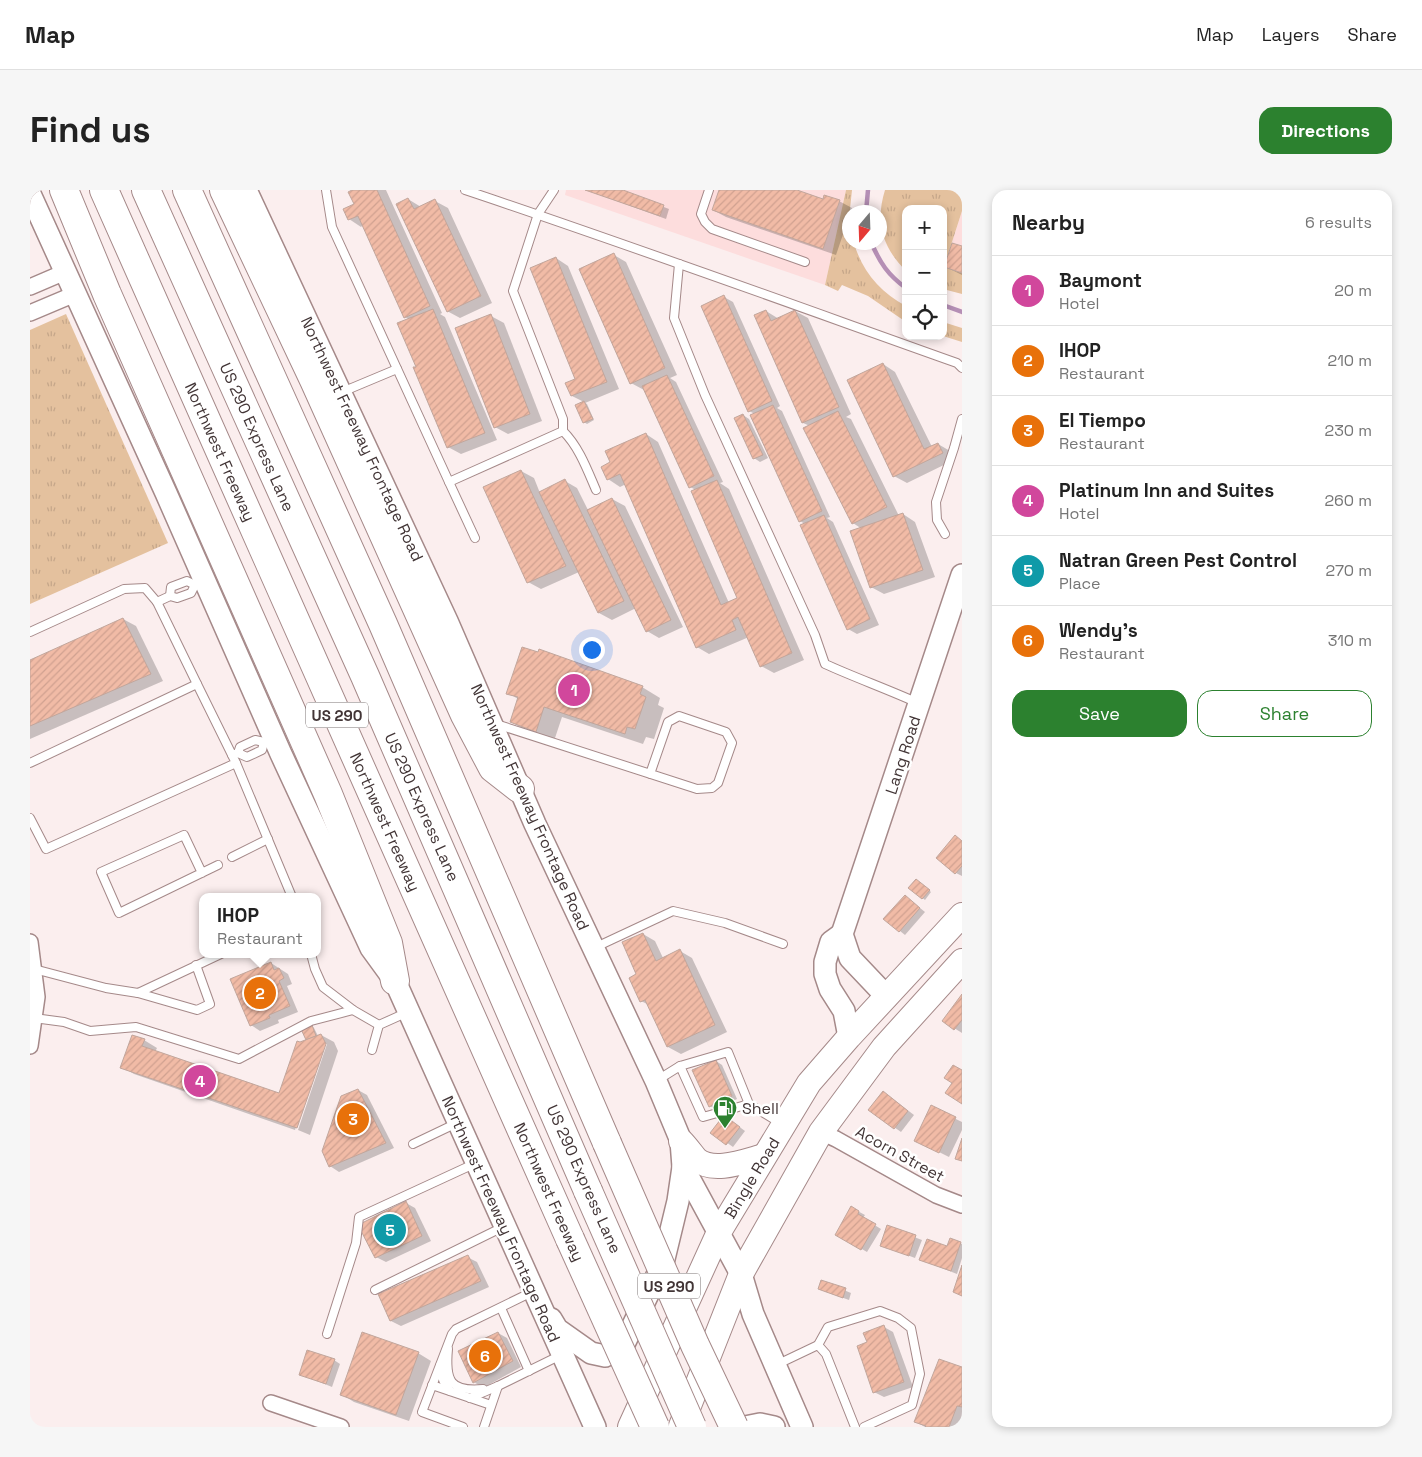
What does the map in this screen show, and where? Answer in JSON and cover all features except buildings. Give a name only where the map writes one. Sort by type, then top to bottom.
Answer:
[{"type":"highway","points":[[64,190],[107,294],[278,677],[328,794],[388,943],[395,980]]},
{"type":"highway","name":"Northwest Freeway","points":[[104,190],[655,1427]]},
{"type":"highway","name":"US 290 Express Lane","points":[[146,190],[365,676],[692,1427]]},
{"type":"highway","name":"US 290","points":[[187,190],[383,624],[695,1346],[734,1427]]},
{"type":"highway","points":[[224,190],[314,380],[465,716],[493,768],[520,789]]},
{"type":"main road","name":"Northwest Freeway Frontage Road","points":[[246,190],[447,621],[520,789],[656,1081],[681,1140],[683,1168],[741,1274],[753,1314],[802,1427]]},
{"type":"main road","name":"Northwest Freeway Frontage Road","points":[[30,194],[269,740],[371,948],[395,980],[595,1427]]},
{"type":"main road","name":"Lang Road","points":[[849,1037],[844,1011],[830,990],[825,974],[825,962],[831,942],[842,934],[962,575]]},
{"type":"main road","name":"Bingle Road","points":[[630,1427],[719,1232],[808,1083],[961,917]]},
{"type":"main road","points":[[680,1427],[741,1274],[826,1126],[885,1016],[887,997],[850,958],[842,934]]},
{"type":"main road","points":[[826,1126],[884,1047],[962,961]]},
{"type":"main road","points":[[681,1140],[698,1160],[713,1166],[724,1167],[764,1156]]},
{"type":"main road","points":[[536,1297],[558,1329],[591,1353],[605,1356],[624,1344],[663,1263],[678,1201],[683,1168]]},
{"type":"main road","points":[[745,1427],[760,1424],[774,1427]]},
{"type":"street","points":[[30,287],[65,272]]},
{"type":"street","points":[[30,313],[75,294]]},
{"type":"street","points":[[30,945],[37,997],[30,1046]]},
{"type":"street","name":"Acorn Street","points":[[826,1126],[836,1139],[936,1195],[962,1205]]},
{"type":"street","points":[[271,1403],[340,1427]]},
{"type":"lane","points":[[326,190],[332,227],[475,538]]},
{"type":"lane","points":[[465,190],[538,214],[957,363],[962,368]]},
{"type":"lane","points":[[554,190],[538,214],[513,291],[564,419],[563,431],[577,449],[596,490]]},
{"type":"lane","points":[[709,190],[701,214],[705,222],[712,229],[805,262]]},
{"type":"lane","points":[[679,264],[674,318],[705,395],[815,636],[825,664],[853,677],[886,688],[920,704]]},
{"type":"lane","points":[[340,393],[397,368]]},
{"type":"lane","points":[[945,534],[937,520],[936,502],[962,419]]},
{"type":"lane","points":[[450,482],[563,431]]},
{"type":"lane","points":[[170,596],[171,588],[186,580],[200,582]]},
{"type":"lane","points":[[157,602],[170,596],[177,598],[190,592],[200,582]]},
{"type":"lane","points":[[30,632],[124,588],[145,588],[157,602],[197,684],[235,754],[236,763],[290,893]]},
{"type":"lane","points":[[30,763],[197,684]]},
{"type":"lane","points":[[491,723],[696,789],[712,788],[718,784],[732,743],[726,732],[679,716],[668,722],[650,774]]},
{"type":"lane","points":[[235,754],[240,747],[255,740],[269,740]]},
{"type":"lane","points":[[235,754],[247,757],[262,750],[269,740]]},
{"type":"lane","points":[[30,818],[46,849],[236,763]]},
{"type":"lane","points":[[202,873],[184,835],[101,872],[119,913],[202,873],[218,865]]},
{"type":"lane","points":[[232,857],[268,839]]},
{"type":"lane","points":[[594,948],[672,911],[725,923],[783,944]]},
{"type":"lane","points":[[138,993],[212,958]]},
{"type":"lane","points":[[312,958],[323,987],[353,1010],[379,1025]]},
{"type":"lane","points":[[34,969],[106,988],[138,993],[197,1010],[210,1004],[196,965]]},
{"type":"lane","points":[[34,1018],[64,1022],[90,1032],[136,1027],[239,1059],[310,1021],[353,1010]]},
{"type":"lane","points":[[379,1025],[409,1012]]},
{"type":"lane","points":[[372,1050],[379,1025]]},
{"type":"lane","points":[[656,1081],[680,1066],[728,1052],[749,1104],[784,1125]]},
{"type":"lane","points":[[680,1066],[703,1117],[749,1104]]},
{"type":"lane","points":[[413,1144],[458,1122]]},
{"type":"lane","points":[[327,1334],[356,1243],[359,1217],[476,1163]]},
{"type":"lane","points":[[375,1290],[504,1226]]},
{"type":"lane","points":[[463,1427],[422,1412],[448,1342],[456,1330],[501,1308],[536,1297]]},
{"type":"lane","points":[[501,1308],[530,1371]]},
{"type":"lane","points":[[776,1366],[818,1345],[828,1327],[880,1311],[898,1318],[911,1328],[920,1374],[912,1405],[864,1427]]},
{"type":"lane","points":[[448,1342],[447,1371],[451,1382],[455,1386],[469,1390],[495,1387]]},
{"type":"lane","points":[[818,1345],[826,1354],[855,1427]]},
{"type":"lane","points":[[470,1398],[530,1371],[562,1354]]},
{"type":"lane","points":[[440,1364],[441,1378],[451,1392]]},
{"type":"lane","points":[[432,1385],[492,1405]]},
{"type":"lane","points":[[484,1427],[492,1405],[495,1387]]},
{"type":"shaded area","points":[[566,190],[846,190],[825,285],[565,195]]},
{"type":"shaded area","points":[[962,211],[962,273],[947,268],[947,258]]},
{"type":"green space","points":[[846,190],[852,190],[850,205],[843,205]]},
{"type":"green space","points":[[885,190],[962,190],[962,211],[947,258],[947,205],[902,205],[902,266],[887,245],[887,205],[882,205]]},
{"type":"green space","points":[[842,208],[842,250],[856,250],[873,280],[888,294],[902,303],[902,319],[868,296],[842,285],[838,291],[825,285]]},
{"type":"green space","points":[[947,268],[962,273],[962,294],[947,290]]},
{"type":"green space","points":[[66,314],[168,543],[30,604],[30,330]]},
{"type":"green space","points":[[947,323],[962,328],[962,342],[947,337]]},
{"type":"waterway","points":[[867,205],[868,190]]},
{"type":"waterway","points":[[875,250],[885,268],[902,285]]},
{"type":"waterway","points":[[947,306],[962,312]]},
{"type":"place","name":"Baymont","points":[[574,690]]},
{"type":"place","name":"IHOP","points":[[260,993]]},
{"type":"place","name":"Platinum Inn and Suites","points":[[200,1081]]},
{"type":"place","name":"El Tiempo","points":[[353,1119]]},
{"type":"place","name":"Shell","points":[[725,1129]]},
{"type":"place","name":"Natran Green Pest Control","points":[[390,1230]]},
{"type":"place","name":"Wendy's","points":[[485,1356]]}]
